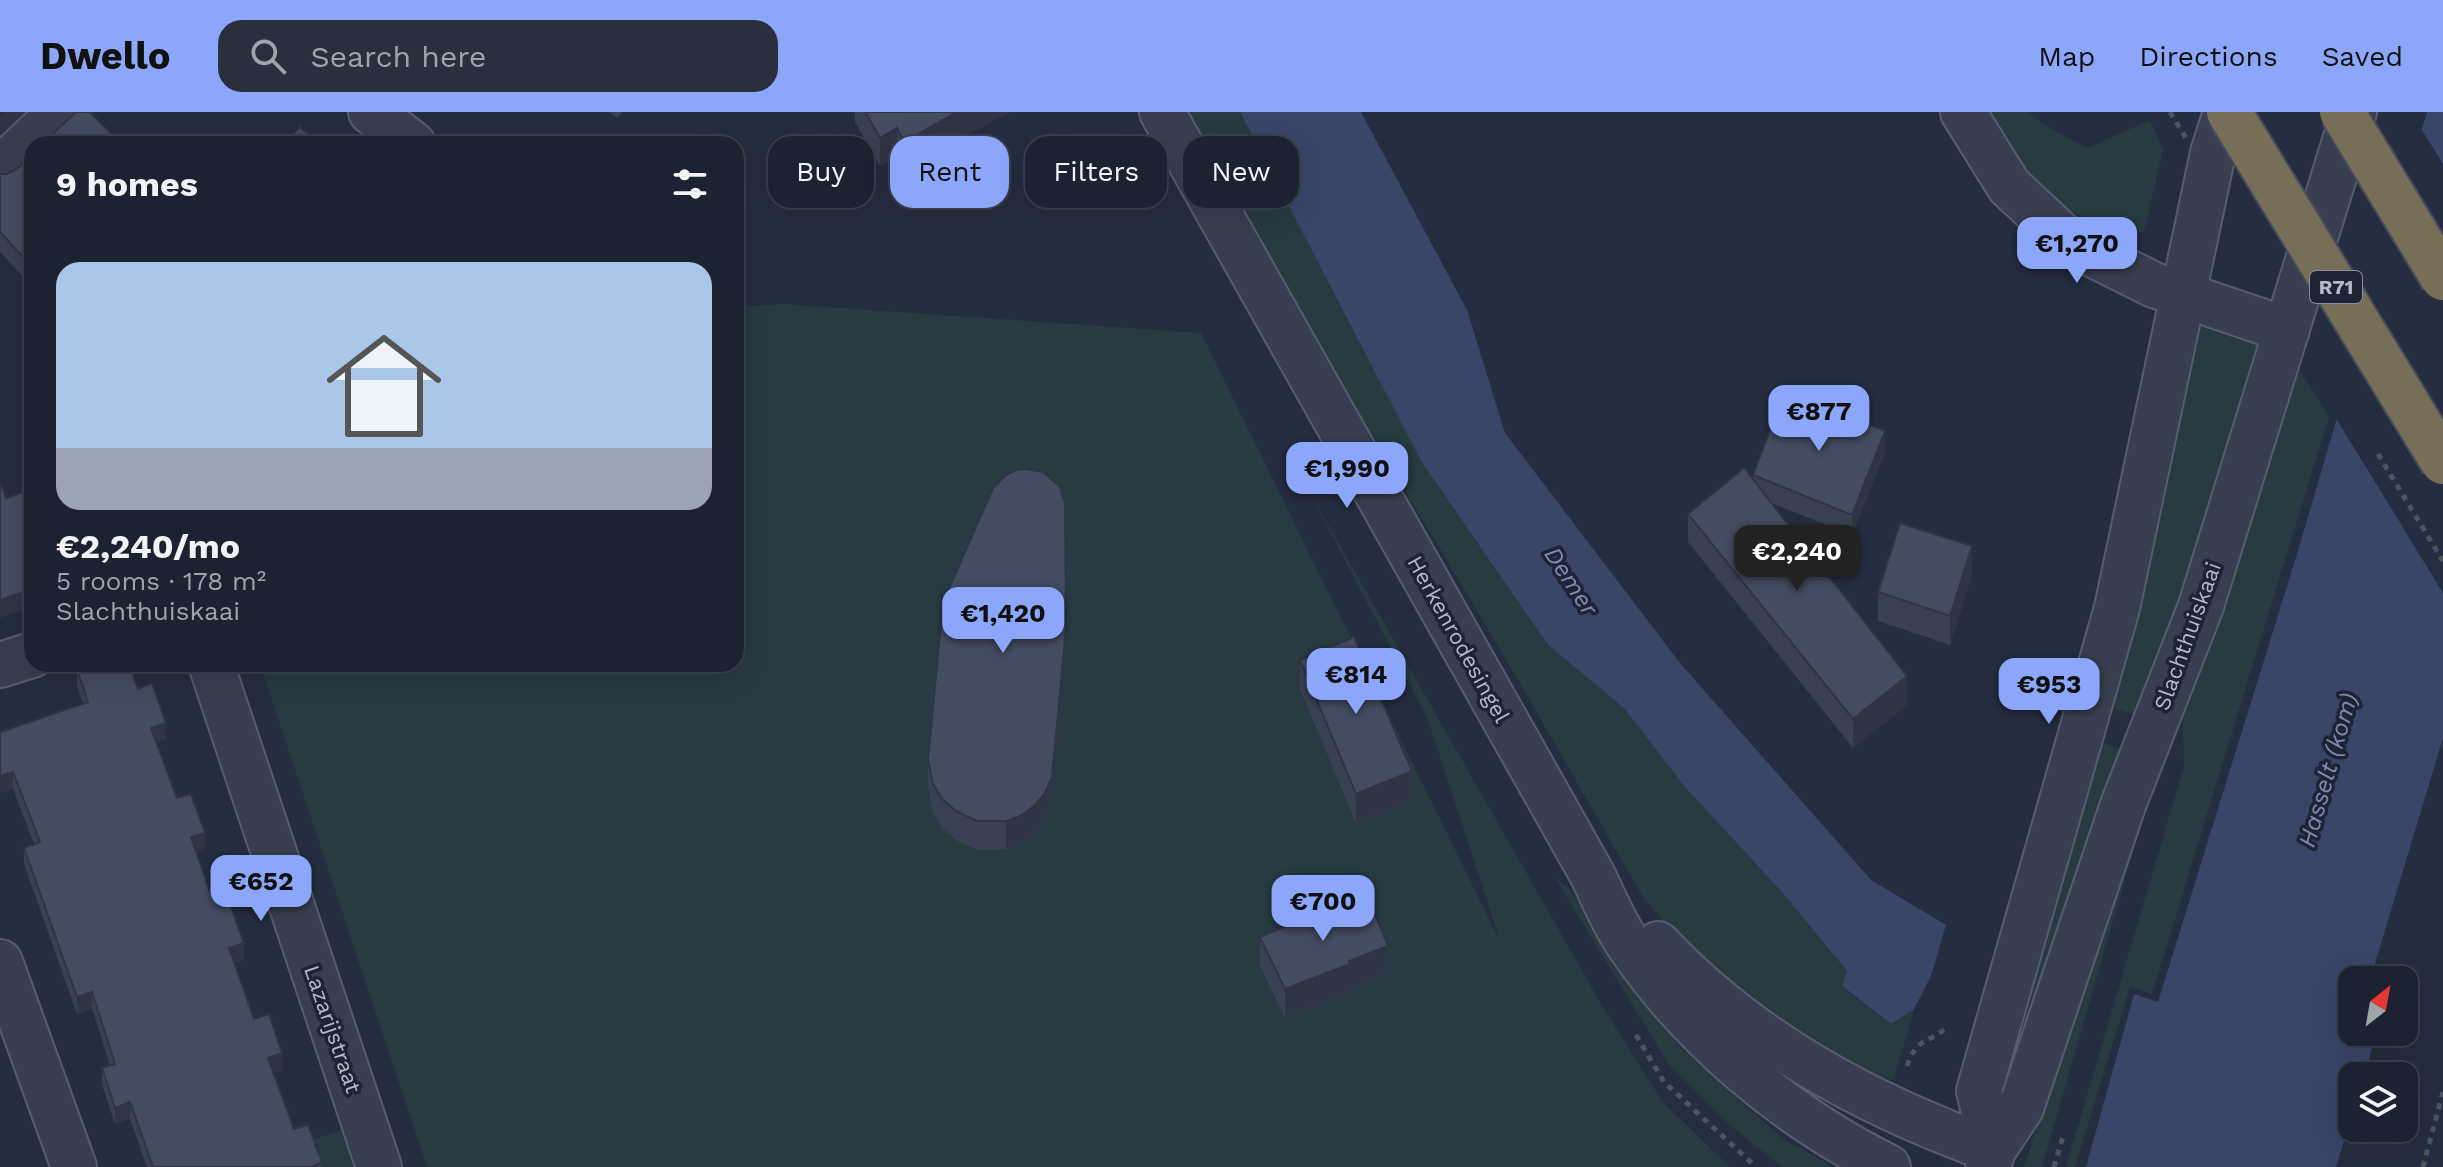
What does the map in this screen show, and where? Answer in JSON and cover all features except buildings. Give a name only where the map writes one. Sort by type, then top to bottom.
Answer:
[{"type":"highway","name":"R71","points":[[2227,112],[2443,462]]},
{"type":"highway","points":[[2342,112],[2443,278]]},
{"type":"street","points":[[35,136],[60,112]]},
{"type":"street","points":[[371,112],[402,136]]},
{"type":"street","name":"Herkenrodesingel","points":[[1162,112],[1592,874],[1628,944],[1695,1028],[1782,1103],[1888,1167]]},
{"type":"street","points":[[1963,112],[2009,186],[2070,243],[2154,285],[2287,330]]},
{"type":"street","points":[[1990,1159],[1979,1091],[2117,608],[2213,153],[2227,112]]},
{"type":"street","name":"Slachthuiskaai","points":[[1990,1159],[2021,1108],[2123,805],[2201,606],[2354,112]]},
{"type":"street","points":[[0,169],[24,146]]},
{"type":"street","points":[[0,665],[24,658]]},
{"type":"street","name":"Lazarijstraat","points":[[214,672],[379,1167]]},
{"type":"street","name":"Herkenrodesingel","points":[[1592,874],[1676,964],[1736,1018],[1795,1058],[1990,1159]]},
{"type":"street","points":[[0,962],[74,1167]]},
{"type":"path","points":[[1632,1029],[1664,1082],[1756,1167]]},
{"type":"path","points":[[2423,1167],[2443,1092]]},
{"type":"shaded area","points":[[1190,112],[1240,112],[1252,136],[1203,136]]},
{"type":"shaded area","points":[[1984,112],[2029,112],[2044,125],[2087,148],[2150,120],[2163,150],[2144,232],[2112,234],[2049,199]]},
{"type":"shaded area","points":[[1243,208],[1290,208],[1421,461],[1548,645],[1624,708],[1684,786],[1781,891],[1847,971],[1842,987],[1891,1024],[1914,1009],[1894,1080],[1851,1070],[1774,1023],[1686,949],[1641,894],[1510,666],[1341,383]]},
{"type":"shaded area","points":[[783,304],[1201,333],[1500,941],[1427,717],[1305,484],[1600,1002],[1662,1101],[1730,1167],[427,1167],[263,672],[744,672],[744,306]]},
{"type":"shaded area","points":[[2198,323],[2269,341],[2183,603],[2135,715],[2107,706]]},
{"type":"shaded area","points":[[2297,366],[2329,417],[2152,994],[2130,987],[2075,1167],[2066,1167],[2184,766],[2182,686]]},
{"type":"shaded area","points":[[2099,741],[2122,750],[2007,1104],[1995,1086]]},
{"type":"shaded area","points":[[2149,768],[2146,807],[2042,1167],[2024,1167]]},
{"type":"shaded area","points":[[1554,876],[1569,889],[1678,1046],[1783,1139],[1834,1167],[1782,1167],[1731,1126],[1669,1065]]},
{"type":"shaded area","points":[[347,1128],[360,1167],[317,1167],[308,1141]]},
{"type":"water","name":"Demer","points":[[1240,112],[1361,112],[1467,310],[1505,433],[1680,663],[1871,880],[1946,925],[1931,976],[1914,1009],[1891,1024],[1842,986],[1847,971],[1781,891],[1684,786],[1624,708],[1548,645],[1421,461],[1290,208],[1299,208],[1299,136],[1252,136]]},
{"type":"water","name":"Hasselt (kom)","points":[[2427,112],[2443,112],[2443,738],[2374,966],[2338,966],[2338,1046],[2366,1046],[2372,1049],[2368,1062],[2338,1062],[2338,1142],[2344,1142],[2336,1167],[2086,1167],[2134,994],[2158,1002],[2297,554]]},
{"type":"pier","points":[[2419,125],[2443,164],[2443,593],[2334,415]]}]
